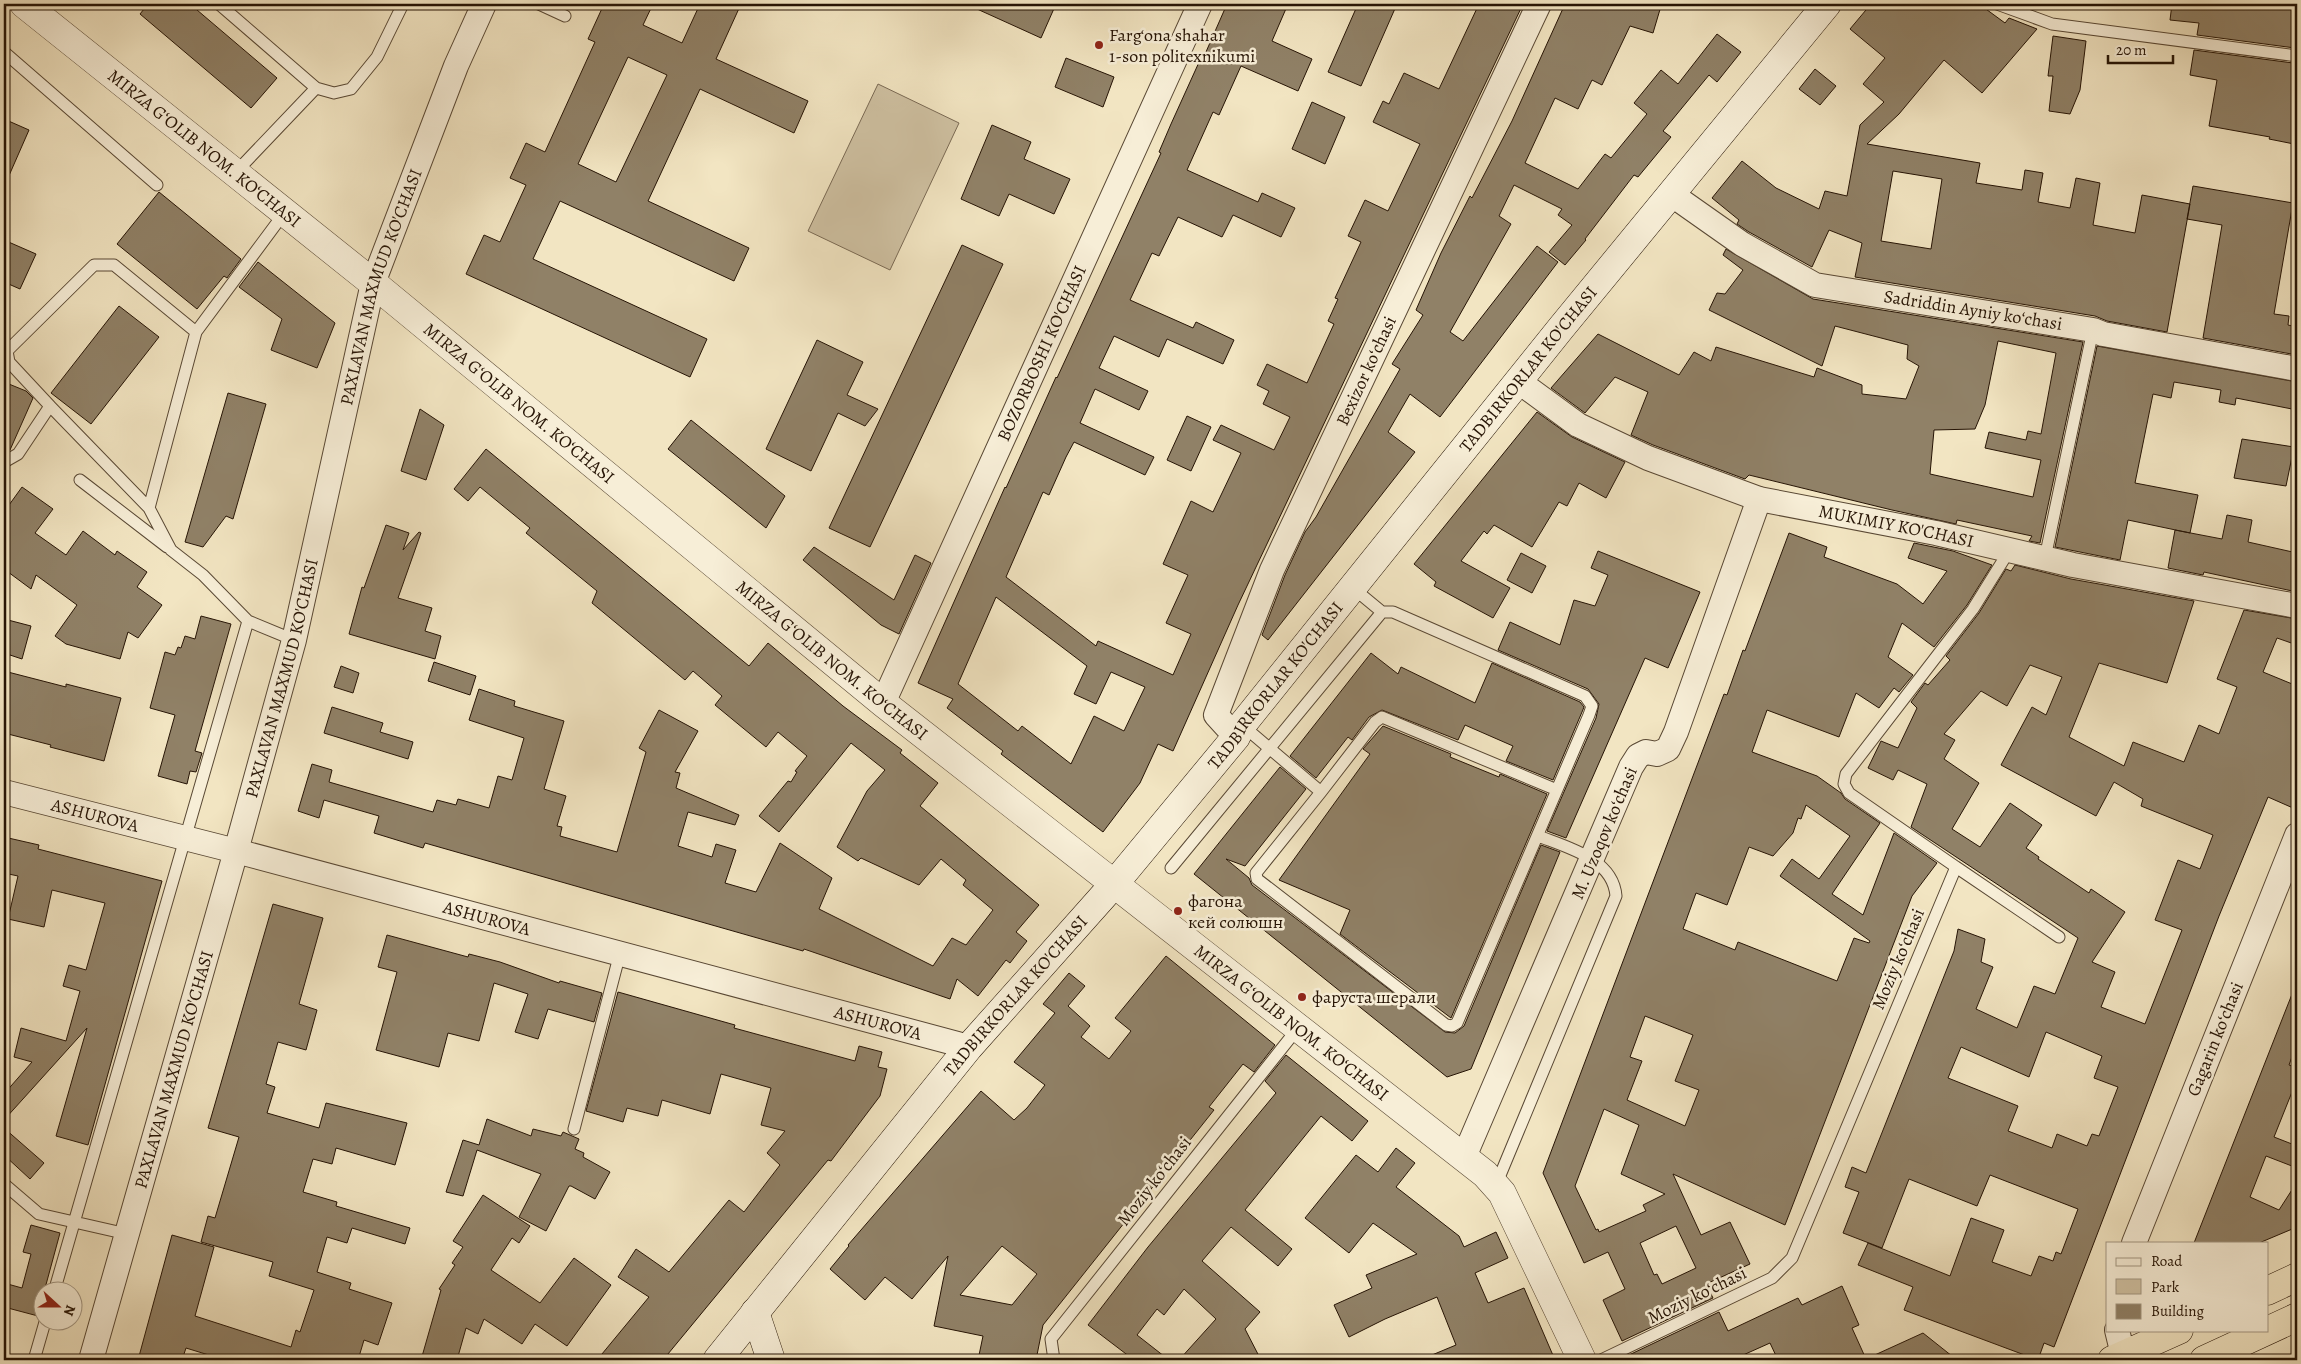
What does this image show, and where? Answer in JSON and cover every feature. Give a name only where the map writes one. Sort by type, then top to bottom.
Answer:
[{"type":"highway","points":[[2268,1291],[2297,1278]]},
{"type":"highway","points":[[2268,1330],[2297,1317]]},
{"type":"highway","points":[[2118,1348],[2172,1332]]},
{"type":"highway","points":[[2204,1360],[2265,1332]]},
{"type":"street","name":"MIRZA G‘OLIB NOM. KO‘CHASI","points":[[24,4],[374,283],[883,703],[1464,1156],[1496,1185],[1582,1360]]},
{"type":"street","name":"PAXLAVAN MAXMUD KO'CHASI","points":[[91,1360],[294,640],[374,283],[456,66],[484,4]]},
{"type":"street","name":"BOZORBOSHI KO'CHASI","points":[[883,703],[1200,4]]},
{"type":"street","name":"Bexizor koʻchasi","points":[[1239,731],[1216,715],[1272,570],[1539,4]]},
{"type":"street","name":"TADBIRKORLAR KO'CHASI","points":[[717,1360],[969,1047],[1115,883],[1239,731],[1518,381],[1826,4]]},
{"type":"street","name":"Sadriddin Ayniy koʻchasi","points":[[1671,194],[1742,244],[1816,284],[2093,330],[2103,334],[2297,369]]},
{"type":"street","name":"MUKIMIY KO'CHASI","points":[[1518,381],[1578,425],[1648,458],[1759,499],[1936,533],[2045,558],[2297,606]]},
{"type":"street","name":"M. Uzoqov koʻchasi","points":[[1464,1156],[1638,756],[1646,752],[1657,754],[1668,749],[1759,499]]},
{"type":"street","name":"ASHUROVA","points":[[4,792],[184,837],[969,1047]]},
{"type":"street","name":"Gagarin koʻchasi","points":[[2134,1242],[2297,835]]},
{"type":"street","points":[[755,1312],[771,1360]]},
{"type":"lane","points":[[219,4],[316,88],[334,94],[351,89],[377,57],[403,4]]},
{"type":"lane","points":[[539,4],[565,16]]},
{"type":"lane","points":[[1997,4],[2052,24],[2297,56]]},
{"type":"lane","points":[[4,52],[157,185]]},
{"type":"lane","points":[[235,173],[316,88]]},
{"type":"lane","points":[[149,508],[196,332],[285,212]]},
{"type":"lane","points":[[171,550],[149,508],[9,362],[8,351],[94,265],[114,264],[196,332]]},
{"type":"lane","points":[[2045,558],[2093,330]]},
{"type":"lane","points":[[4,462],[18,454],[50,406]]},
{"type":"lane","points":[[80,480],[203,575],[248,621],[294,640]]},
{"type":"lane","points":[[2009,550],[1972,609],[1846,774],[1844,784],[1848,793],[2059,937]]},
{"type":"lane","points":[[1353,588],[1382,612],[1393,612],[1586,696],[1592,706],[1538,836],[1457,1024],[1452,1026],[1446,1025],[1257,879],[1258,867],[1322,792],[1375,722],[1382,717],[1557,790]]},
{"type":"lane","points":[[1171,868],[1382,612]]},
{"type":"lane","points":[[57,1282],[248,621]]},
{"type":"lane","points":[[1239,731],[1268,748],[1322,792]]},
{"type":"lane","points":[[1496,1185],[1616,896],[1615,885],[1611,875],[1593,860],[1538,836]]},
{"type":"lane","name":"Moziy koʻchasi","points":[[1602,1360],[1772,1278],[1792,1258],[1956,866]]},
{"type":"lane","points":[[574,1129],[620,953]]},
{"type":"lane","name":"Moziy koʻchasi","points":[[1054,1360],[1051,1339],[1298,1028]]},
{"type":"lane","points":[[4,1184],[40,1214],[127,1234]]},
{"type":"lane","points":[[34,1360],[42,1332]]},
{"type":"green space","points":[[878,84],[959,123],[890,270],[808,231]]},
{"type":"building","points":[[148,4],[190,4],[277,78],[251,108],[140,14]]},
{"type":"building","points":[[604,4],[653,4],[643,25],[682,43],[700,4],[741,4],[716,59],[808,101],[794,133],[700,89],[648,201],[749,248],[734,281],[560,201],[533,259],[707,339],[690,377],[466,274],[484,235],[500,242],[526,185],[510,178],[526,143],[545,152],[595,42],[588,39]],"holes":[[[628,57],[667,75],[616,182],[578,164]]]},
{"type":"building","points":[[966,4],[1056,4],[1041,38]]},
{"type":"building","points":[[1227,4],[1288,4],[1272,41],[1312,59],[1298,91],[1241,66],[1219,115],[1213,112],[1187,170],[1258,202],[1262,193],[1295,208],[1281,237],[1233,215],[1222,237],[1178,217],[1159,256],[1152,253],[1130,300],[1193,328],[1196,322],[1234,340],[1223,364],[1167,339],[1159,357],[1114,336],[1099,368],[1148,391],[1139,410],[1095,389],[1080,423],[1154,457],[1145,475],[1074,442],[1049,495],[1043,492],[1006,577],[1096,646],[1098,641],[1173,675],[1191,634],[1166,623],[1188,575],[1163,564],[1191,501],[1213,512],[1241,453],[1213,440],[1221,425],[1274,450],[1290,417],[1263,404],[1269,391],[1257,385],[1267,364],[1307,383],[1334,324],[1328,321],[1338,299],[1335,298],[1361,242],[1348,236],[1365,200],[1388,211],[1420,144],[1373,122],[1383,101],[1389,104],[1404,73],[1439,89],[1479,4],[1523,4],[1238,605],[1173,751],[1158,744],[1140,783],[1103,832],[1001,754],[1003,751],[947,708],[953,699],[918,683],[1005,487],[1161,153],[1159,152],[1200,60],[1202,61]],"holes":[[[996,597],[1087,666],[1074,694],[1096,704],[1111,672],[1145,687],[1124,731],[1094,716],[1071,764],[1022,726],[1018,731],[958,684]]]},
{"type":"building","points":[[1358,4],[1397,4],[1361,86],[1328,72]]},
{"type":"building","points":[[1565,4],[1652,4],[1661,6],[1653,33],[1630,26],[1602,85],[1592,80],[1578,109],[1555,98],[1525,163],[1578,189],[1605,154],[1611,158],[1647,114],[1634,103],[1661,70],[1678,84],[1717,34],[1741,52],[1717,82],[1709,75],[1663,131],[1671,137],[1638,177],[1634,175],[1565,265],[1549,252],[1572,225],[1558,215],[1562,209],[1514,185],[1499,216],[1511,224],[1450,332],[1463,341],[1537,246],[1558,262],[1440,417],[1410,394],[1388,432],[1415,452],[1268,640],[1262,635],[1285,575],[1305,532],[1316,517],[1400,369],[1392,364],[1423,315],[1416,310],[1441,253],[1512,121]]},
{"type":"building","points":[[1871,4],[1979,4],[2005,23],[2009,18],[2037,29],[1982,93],[1944,60],[1899,114],[1867,144],[1980,163],[1976,183],[2022,190],[2025,170],[2043,173],[2038,202],[2070,208],[2076,178],[2100,183],[2093,225],[2135,233],[2142,195],[2190,204],[2167,332],[2107,321],[2095,316],[1855,277],[1862,243],[1829,230],[1812,267],[1737,224],[1739,220],[1712,198],[1742,161],[1776,188],[1819,209],[1825,191],[1847,196],[1860,125],[1884,102],[1863,84],[1885,58],[1850,29]],"holes":[[[1893,171],[1942,179],[1931,249],[1881,241]]]},
{"type":"building","points":[[2172,4],[2297,4],[2295,48],[2197,35],[2199,23],[2170,20]]},
{"type":"building","points":[[2053,36],[2086,41],[2080,90],[2070,114],[2049,111],[2053,76],[2048,76]]},
{"type":"building","points":[[2194,50],[2293,63],[2292,66],[2297,67],[2297,128],[2294,144],[2269,139],[2270,137],[2209,126],[2217,80],[2190,75]]},
{"type":"building","points":[[1066,58],[1114,77],[1103,107],[1055,87]]},
{"type":"building","points":[[1815,69],[1836,86],[1820,105],[1799,89]]},
{"type":"building","points":[[1312,102],[1345,117],[1325,164],[1292,149]]},
{"type":"building","points":[[4,119],[29,130],[4,187]]},
{"type":"building","points":[[992,125],[1031,142],[1024,159],[1070,179],[1054,214],[1009,194],[999,216],[961,199]]},
{"type":"building","points":[[2193,186],[2293,203],[2274,314],[2289,316],[2288,325],[2297,327],[2297,355],[2203,338],[2222,225],[2187,219]]},
{"type":"building","points":[[159,192],[241,259],[227,278],[224,276],[197,309],[117,244]]},
{"type":"building","points":[[4,240],[36,254],[20,289],[4,282]]},
{"type":"building","points":[[962,245],[1003,264],[870,547],[829,528]]},
{"type":"building","points":[[1726,249],[1813,299],[2083,342],[2040,543],[2029,541],[2032,536],[1957,520],[1956,524],[1749,475],[1745,479],[1653,445],[1631,435],[1648,392],[1615,377],[1585,413],[1551,388],[1598,334],[1679,375],[1694,352],[1711,361],[1716,347],[1814,377],[1817,368],[1862,385],[1862,394],[1906,399],[1919,366],[1907,359],[1908,345],[1835,326],[1822,366],[1709,310],[1717,293],[1725,294],[1743,270],[1723,255]],"holes":[[[1998,341],[2056,353],[2041,434],[2028,431],[2026,440],[1989,432],[1985,448],[2041,460],[2033,497],[1930,474],[1934,430],[1975,429],[1985,405]]]},
{"type":"building","points":[[258,262],[335,323],[317,368],[271,350],[282,319],[239,287]]},
{"type":"building","points":[[119,306],[159,337],[91,424],[51,393]]},
{"type":"building","points":[[817,340],[863,362],[847,395],[878,409],[865,426],[838,413],[811,471],[766,449]]},
{"type":"building","points":[[2097,346],[2297,382],[2297,410],[2236,398],[2235,405],[2219,402],[2221,390],[2174,382],[2171,398],[2153,394],[2135,483],[2198,495],[2190,533],[2128,520],[2120,560],[2055,547]]},
{"type":"building","points":[[4,382],[26,391],[33,398],[10,450],[4,454]]},
{"type":"building","points":[[228,393],[266,404],[233,519],[226,516],[203,547],[185,542]]},
{"type":"building","points":[[420,409],[444,425],[426,480],[401,471]]},
{"type":"building","points":[[1537,412],[1572,437],[1625,462],[1606,498],[1579,483],[1567,506],[1559,502],[1532,547],[1494,525],[1487,534],[1484,531],[1461,561],[1510,588],[1493,618],[1434,586],[1436,582],[1414,564]]},
{"type":"building","points":[[1187,416],[1211,427],[1191,471],[1167,460]]},
{"type":"building","points":[[691,420],[785,496],[766,528],[668,449]]},
{"type":"building","points":[[2242,439],[2294,447],[2286,486],[2234,478]]},
{"type":"building","points":[[486,449],[749,666],[768,643],[843,706],[902,750],[900,753],[938,783],[920,806],[1039,905],[1016,932],[1027,941],[1010,963],[1006,960],[978,996],[957,979],[950,999],[804,949],[803,951],[425,843],[423,848],[374,833],[379,816],[324,800],[319,818],[298,811],[312,764],[332,770],[329,782],[433,812],[437,800],[456,805],[458,799],[489,808],[498,776],[512,780],[524,738],[469,720],[479,689],[515,701],[514,706],[564,721],[544,789],[566,796],[557,826],[562,827],[560,836],[617,852],[646,752],[639,748],[659,710],[698,731],[675,772],[680,773],[676,788],[739,815],[735,825],[688,812],[678,846],[712,857],[716,844],[736,850],[725,883],[756,892],[780,843],[832,878],[819,909],[933,966],[952,938],[966,945],[993,910],[963,885],[966,880],[941,859],[919,885],[861,858],[858,861],[837,847],[867,791],[885,770],[851,743],[779,832],[759,816],[788,781],[791,782],[797,772],[795,771],[807,756],[778,732],[766,747],[715,705],[722,696],[693,671],[685,680],[592,603],[597,591],[526,533],[530,528],[480,487],[468,501],[454,489]]},
{"type":"building","points":[[22,487],[53,509],[35,533],[66,555],[83,531],[115,555],[117,551],[147,572],[137,587],[162,605],[138,638],[128,632],[120,659],[66,644],[55,636],[77,605],[36,575],[31,589],[4,569],[4,512]]},
{"type":"building","points":[[2227,515],[2252,520],[2248,542],[2297,553],[2297,592],[2204,572],[2203,575],[2168,568],[2175,530],[2222,539]]},
{"type":"building","points":[[386,525],[409,533],[403,550],[419,532],[421,533],[398,598],[432,608],[425,631],[441,636],[435,659],[349,634],[362,587],[364,588]]},
{"type":"building","points":[[1789,533],[1827,547],[1824,557],[1897,584],[1923,604],[1947,571],[1908,558],[1914,543],[1953,551],[1992,565],[1967,605],[1934,647],[1902,623],[1888,657],[1913,675],[1899,692],[1894,688],[1879,708],[1856,693],[1839,737],[1767,710],[1752,752],[1817,776],[1841,793],[1845,799],[1880,823],[1832,894],[1863,915],[1894,833],[1937,863],[1912,896],[1785,1225],[1673,1174],[1701,1235],[1730,1222],[1750,1264],[1706,1284],[1713,1298],[1622,1341],[1603,1300],[1625,1289],[1608,1252],[1584,1263],[1543,1173],[1724,694],[1727,695],[1743,650],[1745,651]],"holes":[[[1806,805],[1850,836],[1819,879],[1792,859],[1780,876],[1870,941],[1869,943],[1854,938],[1837,981],[1738,942],[1735,950],[1683,929],[1696,893],[1727,905],[1749,847],[1773,856],[1793,833],[1798,818],[1801,819]],[[1645,1016],[1693,1035],[1675,1081],[1699,1090],[1685,1126],[1627,1100],[1642,1061],[1630,1057]],[[1604,1109],[1639,1125],[1621,1174],[1665,1194],[1643,1205],[1646,1211],[1599,1232],[1598,1229],[1596,1230],[1575,1186]],[[1676,1226],[1696,1268],[1662,1284],[1657,1274],[1654,1275],[1640,1243]]]},
{"type":"building","points":[[814,547],[894,600],[915,555],[931,563],[899,634],[881,625],[803,560]]},
{"type":"building","points":[[1598,551],[1700,592],[1668,668],[1645,658],[1566,838],[1547,831],[1596,718],[1599,704],[1588,689],[1498,650],[1510,622],[1560,645],[1574,600],[1595,606],[1608,575],[1591,568]]},
{"type":"building","points":[[1521,553],[1546,566],[1532,593],[1507,580]]},
{"type":"building","points":[[2015,565],[2071,579],[2194,601],[2167,683],[2099,663],[2069,737],[2124,766],[2133,742],[2184,762],[2199,725],[2219,734],[2237,687],[2217,679],[2244,610],[2297,619],[2297,645],[2277,638],[2263,672],[2297,686],[2297,797],[2293,808],[2268,797],[2219,916],[2054,1347],[2044,1343],[2038,1360],[1904,1310],[1913,1287],[1858,1265],[1868,1243],[1950,1276],[1971,1218],[2004,1230],[1992,1262],[2031,1276],[2039,1256],[2053,1261],[2056,1252],[2061,1254],[2078,1209],[1990,1175],[1977,1206],[1909,1179],[1882,1248],[1843,1233],[1859,1192],[1845,1187],[1852,1167],[1866,1173],[1954,951],[1958,929],[1985,939],[1981,962],[1993,967],[1976,1009],[2017,1028],[2034,986],[2055,994],[2078,938],[1911,827],[1927,784],[1898,770],[1893,780],[1868,768],[1881,741],[1898,748],[1917,708],[1911,702],[1925,683],[1928,685],[1950,660],[1946,656],[1979,613],[2006,569],[2011,571]],"holes":[[[2030,665],[2062,677],[2046,715],[2032,707],[2001,765],[2096,816],[2114,782],[2143,799],[2141,806],[2213,835],[2200,869],[2178,860],[2155,920],[2182,930],[2145,1024],[2101,1007],[2115,972],[2092,962],[2125,912],[2091,889],[2089,893],[2038,859],[2039,857],[2026,848],[2042,825],[2010,803],[1980,847],[1952,829],[1979,783],[1944,759],[1955,740],[1944,734],[1981,691],[2007,706]],[[2046,1032],[2102,1056],[2094,1078],[2118,1087],[2099,1136],[2092,1134],[2087,1146],[2057,1134],[2052,1148],[2008,1131],[2018,1106],[1948,1078],[1961,1047],[2029,1077]]]},
{"type":"building","points":[[201,616],[231,624],[195,751],[202,753],[196,772],[190,771],[187,784],[158,776],[175,715],[150,708],[165,652],[175,655],[178,647],[181,648],[185,636],[195,639]]},
{"type":"building","points":[[8,620],[31,626],[22,659],[4,653],[4,633]]},
{"type":"building","points":[[1371,653],[1398,674],[1401,667],[1475,703],[1492,663],[1580,702],[1584,707],[1553,780],[1506,761],[1513,746],[1465,725],[1458,740],[1382,710],[1369,717],[1352,740],[1348,737],[1316,778],[1290,756]]},
{"type":"building","points":[[434,662],[476,676],[470,695],[428,681]]},
{"type":"building","points":[[341,666],[359,673],[353,693],[334,687]]},
{"type":"building","points":[[4,671],[66,687],[66,684],[121,698],[104,761],[4,733]]},
{"type":"building","points":[[332,707],[383,723],[380,732],[413,742],[408,759],[324,733]]},
{"type":"building","points":[[1383,726],[1451,754],[1450,757],[1499,777],[1500,774],[1547,794],[1451,1018],[1340,934],[1350,910],[1279,880],[1370,754],[1363,749]]},
{"type":"building","points":[[1280,767],[1306,789],[1245,866],[1226,859],[1249,878],[1252,885],[1445,1032],[1455,1033],[1464,1026],[1541,845],[1560,852],[1471,1069],[1447,1077],[1194,874]]},
{"type":"building","points":[[4,837],[39,845],[38,849],[162,881],[88,1145],[56,1136],[87,1028],[4,1120],[4,1094],[32,1062],[14,1057],[21,1028],[66,1041],[80,991],[63,986],[69,965],[86,970],[105,903],[52,890],[44,927],[8,919],[18,876],[4,873]]},
{"type":"building","points":[[273,904],[323,918],[299,1004],[317,1010],[306,1050],[278,1042],[266,1084],[275,1087],[267,1113],[319,1128],[326,1103],[407,1123],[395,1165],[336,1148],[332,1164],[313,1159],[303,1192],[337,1202],[336,1206],[410,1228],[405,1244],[352,1228],[347,1243],[327,1237],[317,1272],[351,1283],[349,1289],[392,1303],[378,1345],[364,1340],[358,1360],[225,1360],[186,1348],[182,1360],[138,1360],[172,1235],[214,1247],[195,1316],[291,1347],[296,1330],[300,1332],[314,1290],[269,1276],[273,1262],[201,1242],[208,1216],[215,1218],[239,1137],[208,1128]]},
{"type":"building","points":[[387,935],[468,957],[469,954],[500,962],[559,983],[560,981],[602,993],[594,1022],[548,1009],[538,1039],[515,1032],[528,994],[494,983],[479,1041],[448,1033],[439,1067],[376,1050],[397,972],[378,967]]},
{"type":"building","points":[[1166,956],[1275,1045],[1254,1072],[1243,1064],[1209,1107],[1214,1110],[1043,1325],[1036,1360],[978,1360],[983,1336],[934,1326],[948,1256],[912,1299],[885,1277],[865,1300],[830,1269],[848,1245],[981,1091],[1014,1120],[1027,1108],[1045,1085],[1014,1062],[1055,1013],[1043,1004],[1069,973],[1085,986],[1068,1006],[1090,1026],[1081,1037],[1109,1059],[1131,1031],[1115,1018]],"holes":[[[1002,1246],[1037,1274],[1012,1305],[960,1295]]]},
{"type":"building","points":[[2296,984],[2297,1043],[2289,1065],[2297,1068],[2297,1095],[2292,1092],[2274,1137],[2297,1146],[2297,1168],[2266,1156],[2250,1197],[2279,1210],[2297,1182],[2297,1227],[2261,1242],[2194,1242]]},
{"type":"building","points":[[618,992],[735,1025],[734,1028],[855,1061],[859,1046],[882,1052],[878,1067],[887,1069],[880,1096],[831,1161],[828,1160],[663,1360],[597,1360],[649,1297],[618,1277],[636,1249],[669,1272],[729,1200],[744,1212],[780,1165],[767,1153],[785,1131],[761,1125],[771,1088],[721,1074],[710,1114],[662,1100],[658,1116],[627,1108],[623,1122],[586,1111]]},
{"type":"building","points":[[1286,1055],[1368,1121],[1352,1141],[1321,1116],[1245,1210],[1292,1249],[1278,1266],[1231,1227],[1202,1261],[1260,1312],[1245,1329],[1261,1360],[1179,1360],[1216,1319],[1184,1289],[1164,1315],[1157,1309],[1137,1335],[1169,1360],[1134,1360],[1088,1325],[1148,1247],[1276,1093],[1265,1081]]},
{"type":"building","points":[[487,1119],[531,1136],[533,1129],[561,1136],[563,1132],[579,1139],[575,1149],[584,1153],[583,1157],[610,1172],[595,1199],[569,1186],[546,1231],[519,1217],[541,1174],[477,1150],[463,1196],[446,1192],[463,1140],[479,1145]]},
{"type":"building","points":[[4,1128],[44,1163],[30,1179],[4,1155]]},
{"type":"building","points":[[1396,1148],[1415,1163],[1396,1187],[1459,1236],[1464,1247],[1496,1232],[1508,1258],[1475,1273],[1488,1303],[1524,1288],[1555,1360],[1420,1360],[1456,1345],[1437,1297],[1349,1337],[1334,1305],[1372,1288],[1366,1275],[1417,1254],[1373,1223],[1349,1253],[1305,1218],[1356,1155],[1378,1172]]},
{"type":"building","points":[[483,1195],[530,1226],[519,1243],[512,1238],[491,1270],[540,1303],[574,1258],[611,1285],[567,1346],[535,1324],[522,1344],[484,1319],[478,1334],[466,1328],[457,1360],[421,1360],[441,1290],[439,1289],[455,1265],[452,1263],[463,1247],[453,1241]]},
{"type":"building","points":[[31,1225],[60,1233],[47,1282],[32,1282],[32,1314],[4,1307],[4,1283],[22,1288],[31,1254],[23,1252]]},
{"type":"building","points":[[1842,1286],[1859,1325],[1852,1328],[1866,1359],[1923,1333],[1957,1360],[1778,1360],[1770,1343],[1732,1360],[1631,1360],[1629,1355],[1719,1312],[1728,1331],[1798,1298],[1802,1305]]},
{"type":"place","name":"Farg‘ona shahar 1-son politexnikumi","points":[[1099,45]]},
{"type":"place","name":"фагона кей солюшн","points":[[1178,911]]},
{"type":"place","name":"фаруста шерали","points":[[1302,997]]}]
